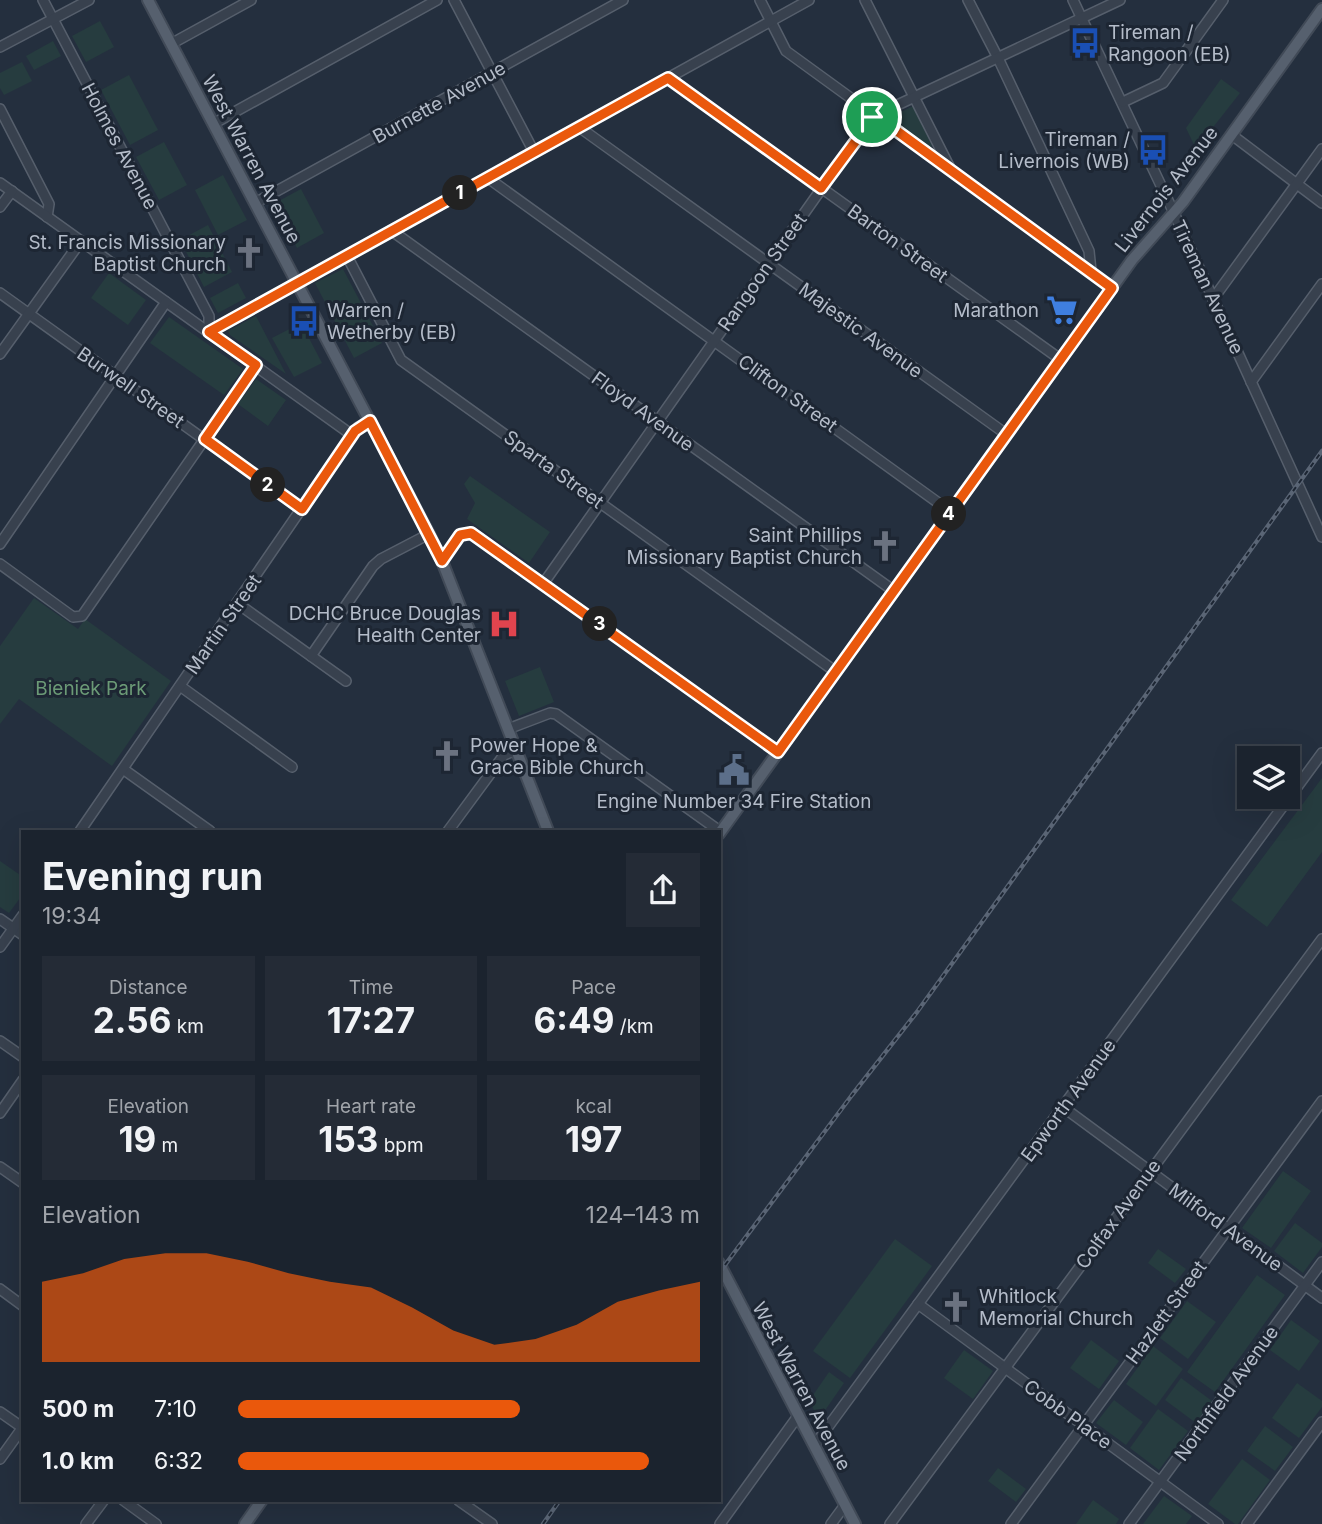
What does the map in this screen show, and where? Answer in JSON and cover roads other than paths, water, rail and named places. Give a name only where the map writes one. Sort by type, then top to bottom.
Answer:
[{"type":"main road","name":"West Warren Avenue","points":[[148,0],[442,561],[548,830]]},
{"type":"main road","name":"Livernois Avenue","points":[[721,832],[1134,257],[1174,213],[1322,9]]},
{"type":"main road","name":"West Warren Avenue","points":[[721,1267],[855,1524]]},
{"type":"main road","points":[[245,1524],[261,1502]]},
{"type":"street","name":"Holmes Avenue","points":[[43,0],[209,316],[209,332]]},
{"type":"street","points":[[0,47],[89,0]]},
{"type":"street","points":[[171,44],[251,0]]},
{"type":"street","points":[[213,124],[437,0]]},
{"type":"street","points":[[454,0],[534,152]]},
{"type":"street","name":"Burnette Avenue","points":[[255,203],[623,0]]},
{"type":"street","points":[[760,0],[786,51],[1112,288]]},
{"type":"street","points":[[209,332],[810,0]]},
{"type":"street","points":[[866,0],[950,168]]},
{"type":"street","points":[[968,0],[1089,251],[1091,271]]},
{"type":"street","name":"Tireman Avenue","points":[[1073,0],[1123,102],[1322,537]]},
{"type":"street","name":"Rangoon Street","points":[[543,584],[768,262],[875,115],[1120,0]]},
{"type":"street","points":[[1123,102],[1163,83],[1223,0]]},
{"type":"street","name":"Barton Street","points":[[668,78],[1060,359]]},
{"type":"street","points":[[0,109],[49,204],[47,217]]},
{"type":"street","name":"Majestic Avenue","points":[[579,127],[1006,434]]},
{"type":"street","points":[[1231,135],[1322,203]]},
{"type":"street","points":[[1213,299],[1322,149]]},
{"type":"street","name":"Clifton Street","points":[[488,178],[951,512]]},
{"type":"street","points":[[0,183],[352,435]]},
{"type":"street","points":[[0,207],[12,191]]},
{"type":"street","name":"Floyd Avenue","points":[[392,230],[894,591]]},
{"type":"street","points":[[0,354],[81,241]]},
{"type":"street","name":"Sparta Street","points":[[347,256],[401,360],[836,672]]},
{"type":"street","points":[[1251,382],[1322,284]]},
{"type":"street","name":"Burwell Street","points":[[0,293],[302,509]]},
{"type":"street","points":[[0,544],[166,302]]},
{"type":"street","points":[[0,564],[73,617],[84,614],[256,365]]},
{"type":"street","name":"Martin Street","points":[[81,830],[352,435],[358,427],[370,421]]},
{"type":"street","points":[[442,561],[460,535],[471,533],[778,752]]},
{"type":"street","points":[[311,656],[373,566],[381,559],[429,534]]},
{"type":"street","points":[[237,603],[346,681]]},
{"type":"street","points":[[180,687],[292,767]]},
{"type":"street","points":[[508,729],[550,713],[556,714],[716,830]]},
{"type":"street","points":[[449,830],[504,755],[516,750]]},
{"type":"street","name":"Epworth Avenue","points":[[814,1446],[1322,753]]},
{"type":"street","points":[[123,769],[209,830]]},
{"type":"street","points":[[0,947],[21,918]]},
{"type":"street","points":[[0,919],[21,934]]},
{"type":"street","name":"Colfax Avenue","points":[[890,1524],[1322,939]]},
{"type":"street","points":[[0,1041],[21,1056]]},
{"type":"street","points":[[0,1112],[21,1083]]},
{"type":"street","name":"Hazlett Street","points":[[1011,1524],[1322,1101]]},
{"type":"street","name":"Milford Avenue","points":[[1063,1107],[1322,1297]]},
{"type":"street","points":[[0,1167],[21,1182]]},
{"type":"street","name":"Northfield Avenue","points":[[1129,1524],[1322,1262]]},
{"type":"street","points":[[0,1289],[21,1305]]},
{"type":"street","name":"Cobb Place","points":[[918,1304],[1218,1524]]},
{"type":"street","points":[[0,1412],[21,1427]]},
{"type":"street","points":[[720,1524],[798,1416]]},
{"type":"street","points":[[1247,1524],[1322,1422]]},
{"type":"street","points":[[0,1459],[21,1431]]},
{"type":"street","points":[[86,1524],[102,1502]]},
{"type":"street","points":[[126,1502],[156,1524]]},
{"type":"street","points":[[461,1502],[492,1524]]},
{"type":"street","points":[[831,1524],[845,1505]]},
{"type":"railway","points":[[721,1270],[917,1012],[1322,451]]},
{"type":"railway","points":[[543,1524],[559,1502]]},
{"type":"place","name":"Tireman / Rangoon (EB)","points":[[1085,43]]},
{"type":"place","name":"Tireman / Livernois (WB)","points":[[1153,150]]},
{"type":"place","name":"St. Francis Missionary Baptist Church","points":[[249,253]]},
{"type":"place","name":"Marathon","points":[[1062,310]]},
{"type":"place","name":"Warren / Wetherby (EB)","points":[[304,321]]},
{"type":"place","name":"Saint Phillips Missionary Baptist Church","points":[[885,546]]},
{"type":"place","name":"DCHC Bruce Douglas Health Center","points":[[504,624]]},
{"type":"place","name":"Power Hope & Grace Bible Church","points":[[447,756]]},
{"type":"place","name":"Engine Number 34 Fire Station","points":[[734,770]]},
{"type":"place","name":"Whitlock Memorial Church","points":[[956,1307]]},
{"type":"park label","name":"Bieniek Park","points":[[91,688]]}]
